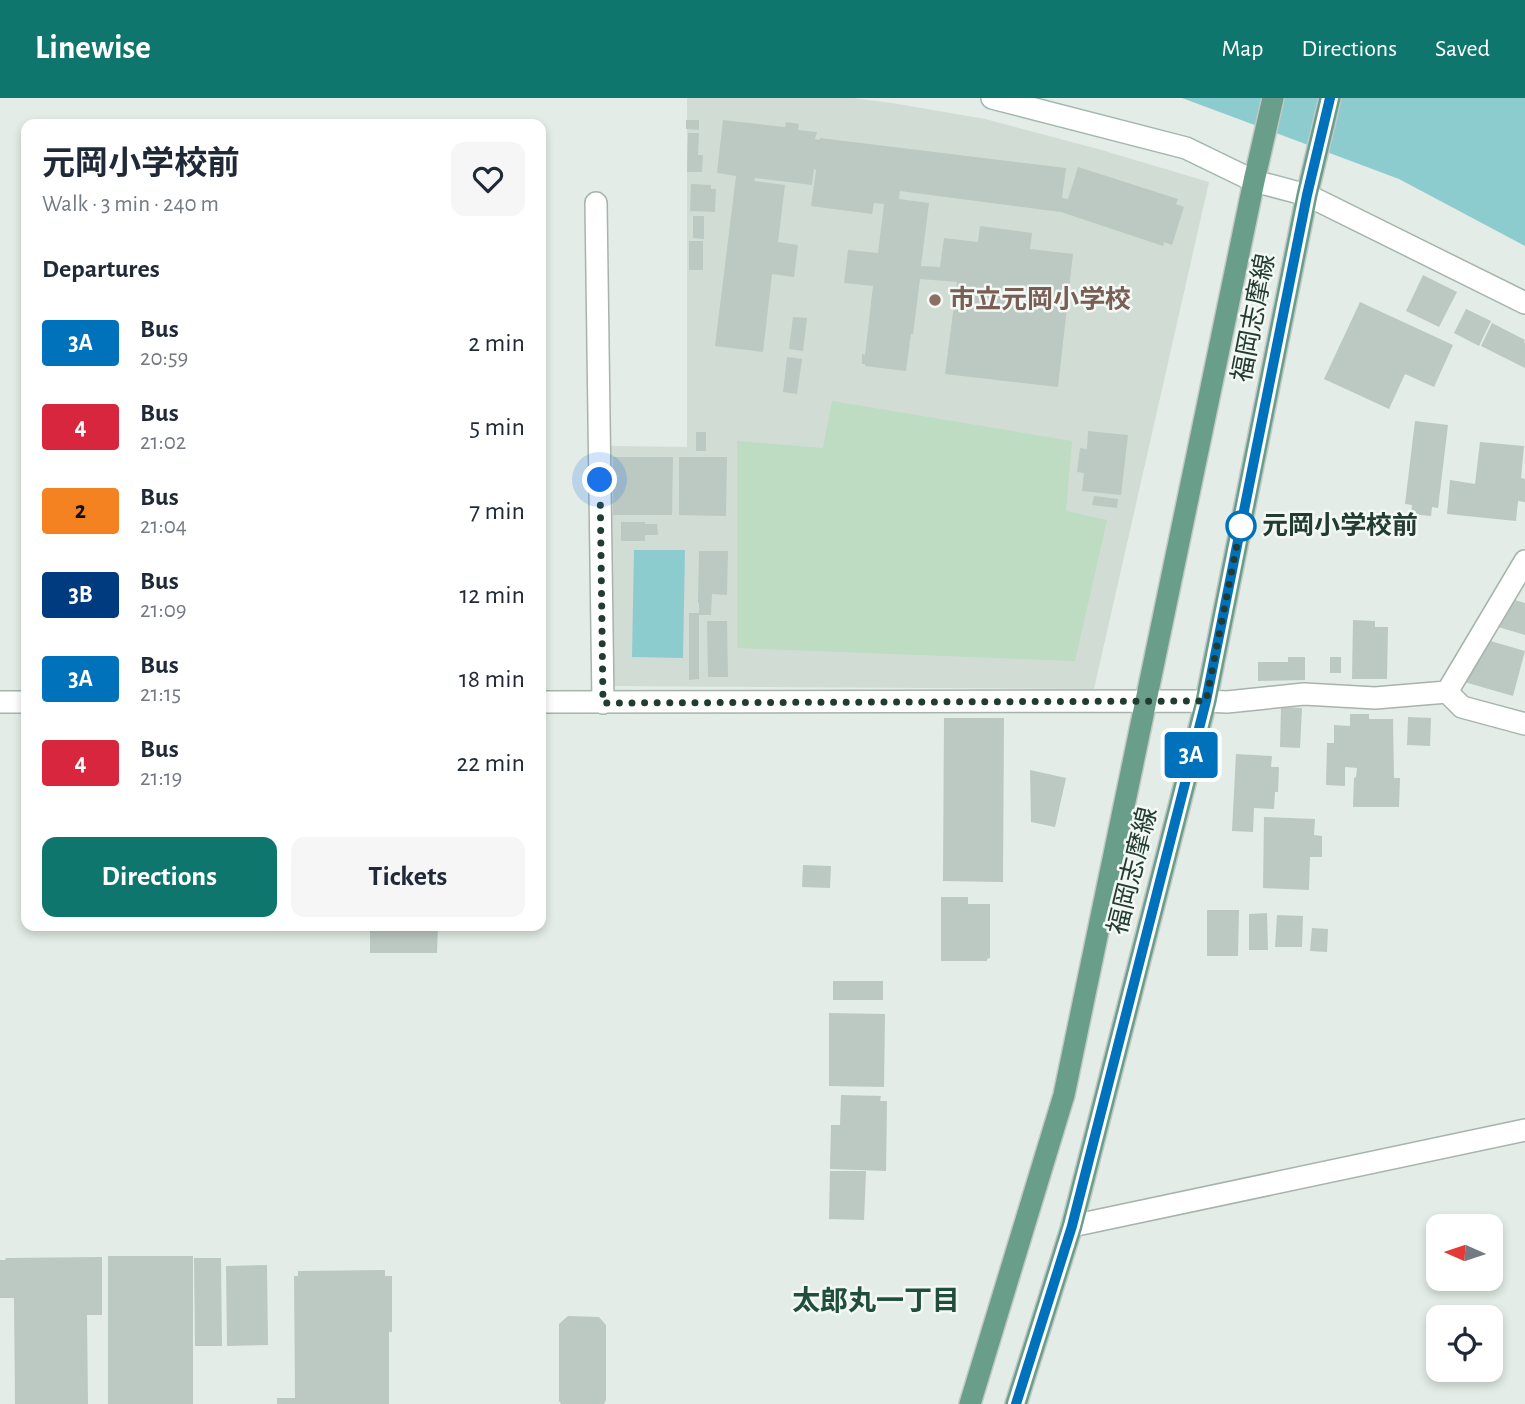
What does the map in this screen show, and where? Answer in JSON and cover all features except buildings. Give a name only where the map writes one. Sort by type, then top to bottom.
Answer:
[{"type":"main road","name":"福岡志摩線","points":[[970,1404],[1064,1095],[1273,98]]},
{"type":"main road","name":"福岡志摩線","points":[[1016,1404],[1072,1226],[1206,701],[1307,195],[1330,98]]},
{"type":"street","points":[[992,98],[1186,148],[1254,181],[1307,195],[1525,303]]},
{"type":"street","points":[[596,203],[603,703]]},
{"type":"street","points":[[1447,692],[1525,561]]},
{"type":"street","points":[[546,702],[1227,702],[1304,694],[1375,698],[1447,692],[1462,707],[1525,724]]},
{"type":"street","points":[[0,702],[21,702]]},
{"type":"street","points":[[1072,1226],[1525,1129]]},
{"type":"shaded area","name":"市立元岡小学校","points":[[687,98],[853,98],[898,104],[985,119],[1209,182],[1094,689],[609,686],[608,446],[687,447]]},
{"type":"green space","points":[[832,401],[1072,441],[1066,511],[1107,520],[1075,661],[737,648],[737,441],[823,448]]},
{"type":"water","points":[[1182,98],[1525,98],[1525,246],[1399,179]]},
{"type":"water","points":[[634,550],[685,550],[683,658],[632,657]]},
{"type":"bus line","name":"3A","points":[[1016,1404],[1072,1226],[1206,701],[1307,195],[1330,98]]},
{"type":"place","name":"市立元岡小学校","points":[[935,300]]},
{"type":"place","name":"元岡小学校前","points":[[1241,526]]},
{"type":"district","name":"太郎丸一丁目","points":[[876,1302]]},
{"type":"route","points":[[600,480],[603,703],[1206,701],[1243,514],[1241,526]]}]
